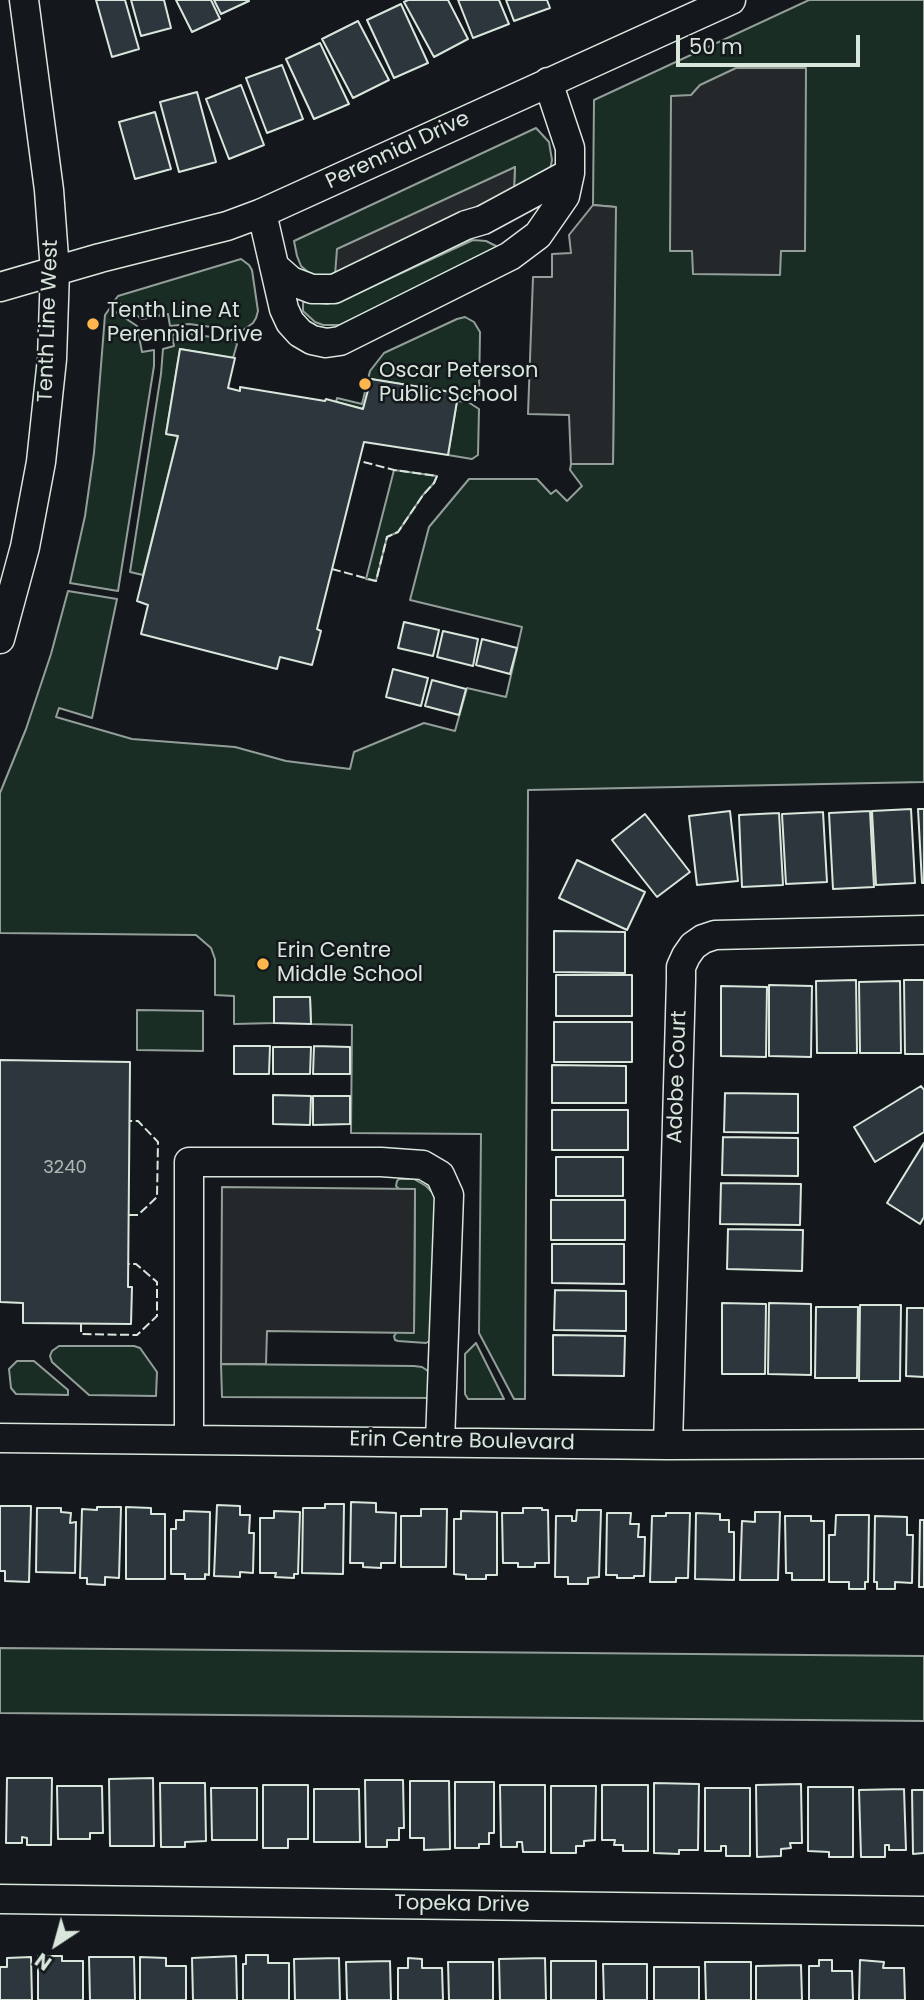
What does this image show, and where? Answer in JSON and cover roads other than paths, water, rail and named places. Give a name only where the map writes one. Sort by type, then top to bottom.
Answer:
[{"type":"street","name":"Tenth Line West","points":[[0,639],[25,547],[41,461],[52,359],[55,271],[48,177],[24,0]]},
{"type":"street","name":"Perennial Drive","points":[[0,287],[227,226],[262,213],[715,4]]},
{"type":"street","points":[[262,213],[284,309],[290,322],[300,333],[312,340],[326,343],[340,341],[510,256],[538,235],[565,196],[570,173],[570,148],[548,82]]},
{"type":"street","points":[[274,266],[291,281],[312,289],[334,289],[466,225],[483,220],[570,173]]},
{"type":"street","name":"Adobe Court","points":[[668,1445],[681,967],[686,956],[693,946],[715,935],[924,930]]},
{"type":"street","points":[[189,1440],[189,1162],[381,1162],[423,1165],[440,1175],[449,1195],[440,1442]]},
{"type":"street","name":"Erin Centre Boulevard","points":[[0,1438],[668,1445],[924,1444]]},
{"type":"street","name":"Topeka Drive","points":[[0,1899],[924,1911]]},
{"type":"place","name":"Tenth Line At Perennial Drive","points":[[93,324]]},
{"type":"place","name":"Oscar Peterson Public School","points":[[365,384]]},
{"type":"place","name":"Erin Centre Middle School","points":[[263,964]]}]
